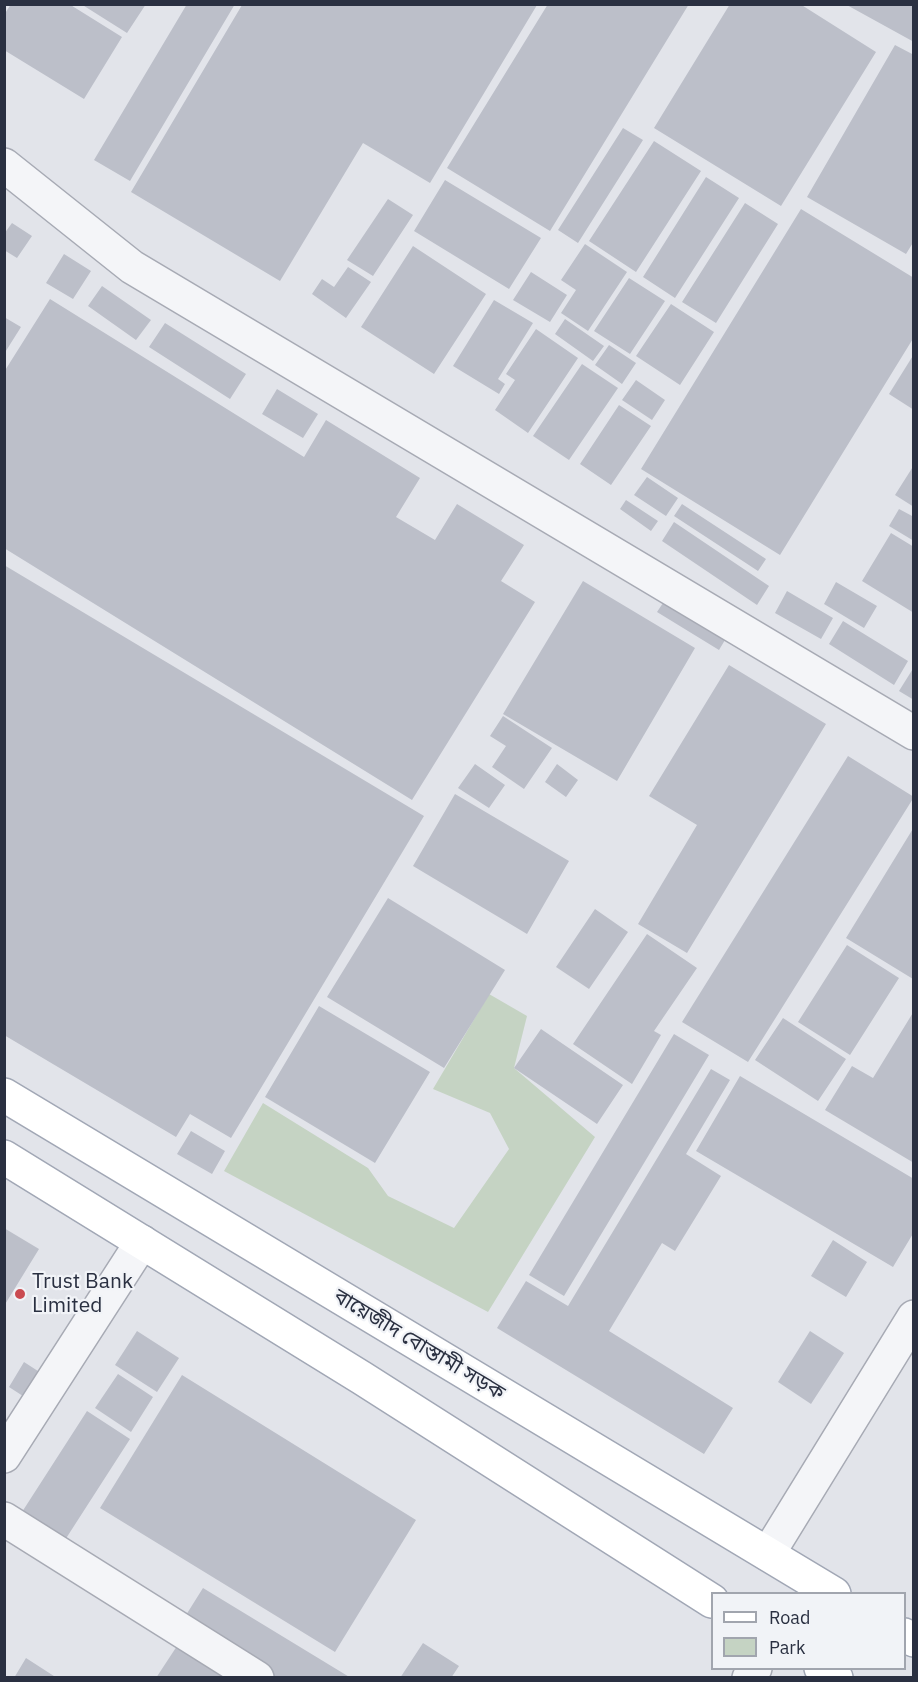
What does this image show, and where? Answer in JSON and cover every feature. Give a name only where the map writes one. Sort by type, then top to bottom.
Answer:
[{"type":"main road","name":"বায়েজীদ বোস্তামী সড়ক","points":[[4,1095],[832,1592]]},
{"type":"main road","points":[[4,1157],[362,1378],[711,1600]]},
{"type":"street","points":[[4,165],[132,267],[914,734]]},
{"type":"street","points":[[4,1456],[142,1242]]},
{"type":"street","points":[[768,1554],[914,1317]]},
{"type":"street","points":[[4,1519],[257,1677]]},
{"type":"green space","points":[[489,994],[527,1016],[514,1068],[595,1137],[488,1312],[224,1171],[263,1103],[368,1168],[388,1196],[454,1228],[509,1149],[490,1113],[433,1089]]},
{"type":"building","points":[[11,4],[69,4],[122,37],[84,99],[4,50],[4,15]]},
{"type":"building","points":[[81,4],[146,4],[127,33]]},
{"type":"building","points":[[187,4],[235,4],[130,181],[94,160]]},
{"type":"building","points":[[548,4],[689,4],[550,231],[447,168]]},
{"type":"building","points":[[730,4],[800,4],[876,52],[781,206],[654,128]]},
{"type":"building","points":[[845,4],[914,4],[914,42]]},
{"type":"building","points":[[242,5],[537,5],[430,183],[363,143],[280,281],[131,192]]},
{"type":"building","points":[[895,45],[914,55],[914,241],[906,254],[807,197]]},
{"type":"building","points":[[623,128],[643,140],[578,243],[558,230]]},
{"type":"building","points":[[654,141],[701,171],[636,272],[589,241]]},
{"type":"building","points":[[706,177],[739,198],[675,298],[643,277]]},
{"type":"building","points":[[445,180],[541,238],[509,289],[414,231]]},
{"type":"building","points":[[388,199],[413,215],[373,276],[347,260]]},
{"type":"building","points":[[745,203],[778,224],[716,323],[682,302]]},
{"type":"building","points":[[801,209],[914,278],[914,337],[780,555],[641,469]]},
{"type":"building","points":[[12,223],[32,236],[17,258],[4,250],[4,234]]},
{"type":"building","points":[[585,244],[627,272],[588,331],[561,313],[576,290],[561,280]]},
{"type":"building","points":[[413,246],[486,294],[434,374],[361,327]]},
{"type":"building","points":[[64,254],[91,271],[73,299],[46,283]]},
{"type":"building","points":[[348,267],[371,282],[346,318],[312,294],[322,279],[334,287]]},
{"type":"building","points":[[531,272],[567,295],[550,322],[513,300]]},
{"type":"building","points":[[629,278],[665,301],[630,354],[594,331]]},
{"type":"building","points":[[102,286],[151,320],[136,340],[88,306]]},
{"type":"building","points":[[50,299],[304,457],[326,420],[420,478],[396,517],[435,540],[457,504],[524,545],[501,581],[535,602],[412,800],[4,548],[4,372]]},
{"type":"building","points":[[494,300],[533,323],[498,379],[505,384],[499,394],[453,366]]},
{"type":"building","points":[[671,304],[714,332],[680,385],[636,356]]},
{"type":"building","points":[[4,317],[21,327],[4,354]]},
{"type":"building","points":[[565,319],[604,346],[593,361],[555,334]]},
{"type":"building","points":[[165,323],[246,374],[230,399],[149,347]]},
{"type":"building","points":[[536,329],[578,358],[528,433],[495,410],[515,380],[506,374]]},
{"type":"building","points":[[609,345],[636,363],[622,384],[595,365]]},
{"type":"building","points":[[914,354],[914,410],[889,394]]},
{"type":"building","points":[[582,364],[618,388],[569,460],[533,436]]},
{"type":"building","points":[[636,380],[665,400],[652,420],[622,400]]},
{"type":"building","points":[[277,389],[318,414],[303,438],[262,414]]},
{"type":"building","points":[[619,405],[651,426],[611,485],[580,464]]},
{"type":"building","points":[[914,465],[914,507],[895,495]]},
{"type":"building","points":[[647,477],[678,498],[666,516],[634,495]]},
{"type":"building","points":[[626,500],[658,521],[651,531],[620,509]]},
{"type":"building","points":[[682,504],[766,559],[758,571],[674,516]]},
{"type":"building","points":[[899,509],[914,517],[914,541],[889,526]]},
{"type":"building","points":[[674,522],[769,586],[757,605],[662,541]]},
{"type":"building","points":[[891,533],[914,547],[914,613],[862,581]]},
{"type":"building","points":[[4,565],[424,816],[231,1138],[190,1114],[176,1137],[4,1035]]},
{"type":"building","points":[[583,581],[695,648],[617,781],[503,714]]},
{"type":"building","points":[[836,582],[877,606],[864,628],[824,604]]},
{"type":"building","points":[[787,591],[833,618],[821,639],[775,613]]},
{"type":"building","points":[[667,597],[728,635],[719,650],[657,612]]},
{"type":"building","points":[[843,621],[908,661],[894,685],[829,644]]},
{"type":"building","points":[[729,665],[826,724],[687,953],[638,924],[697,825],[649,796]]},
{"type":"building","points":[[914,667],[914,700],[899,691]]},
{"type":"building","points":[[503,716],[552,748],[524,789],[492,767],[506,746],[490,736]]},
{"type":"building","points":[[848,756],[914,797],[748,1062],[682,1022]]},
{"type":"building","points":[[475,764],[505,785],[489,808],[458,788]]},
{"type":"building","points":[[557,764],[578,780],[566,797],[545,782]]},
{"type":"building","points":[[455,794],[569,861],[527,934],[413,866]]},
{"type":"building","points":[[914,827],[914,978],[913,979],[846,938]]},
{"type":"building","points":[[388,898],[505,970],[444,1068],[327,997]]},
{"type":"building","points":[[595,909],[628,932],[589,989],[556,967]]},
{"type":"building","points":[[647,934],[697,968],[654,1031],[661,1035],[632,1084],[573,1044]]},
{"type":"building","points":[[847,945],[899,978],[850,1055],[798,1022]]},
{"type":"building","points":[[319,1006],[430,1072],[375,1163],[265,1097]]},
{"type":"building","points":[[914,1011],[914,1163],[825,1110],[852,1066],[873,1078]]},
{"type":"building","points":[[783,1018],[846,1059],[818,1101],[755,1060]]},
{"type":"building","points":[[541,1029],[623,1085],[597,1124],[514,1068]]},
{"type":"building","points":[[674,1034],[709,1055],[564,1296],[529,1275]]},
{"type":"building","points":[[711,1069],[730,1080],[686,1154],[721,1176],[675,1251],[662,1243],[609,1331],[733,1408],[704,1454],[497,1328],[526,1281],[568,1306]]},
{"type":"building","points":[[740,1076],[914,1179],[914,1232],[893,1267],[696,1151]]},
{"type":"building","points":[[191,1131],[225,1151],[212,1174],[177,1154]]},
{"type":"building","points":[[4,1228],[39,1249],[4,1306]]},
{"type":"building","points":[[833,1240],[867,1262],[846,1297],[811,1276]]},
{"type":"building","points":[[137,1331],[179,1358],[157,1392],[115,1365]]},
{"type":"building","points":[[810,1331],[844,1353],[811,1404],[778,1382]]},
{"type":"building","points":[[24,1362],[41,1373],[26,1398],[9,1387]]},
{"type":"building","points":[[118,1374],[153,1397],[131,1432],[95,1408]]},
{"type":"building","points":[[182,1375],[416,1520],[335,1652],[100,1508]]},
{"type":"building","points":[[87,1411],[130,1439],[65,1540],[22,1512]]},
{"type":"building","points":[[203,1588],[351,1678],[271,1678],[181,1623]]},
{"type":"building","points":[[423,1643],[459,1666],[451,1678],[400,1678]]},
{"type":"building","points":[[177,1646],[226,1678],[156,1678]]},
{"type":"building","points":[[26,1658],[57,1678],[14,1678]]},
{"type":"place","name":"Trust Bank Limited","points":[[20,1294]]}]
